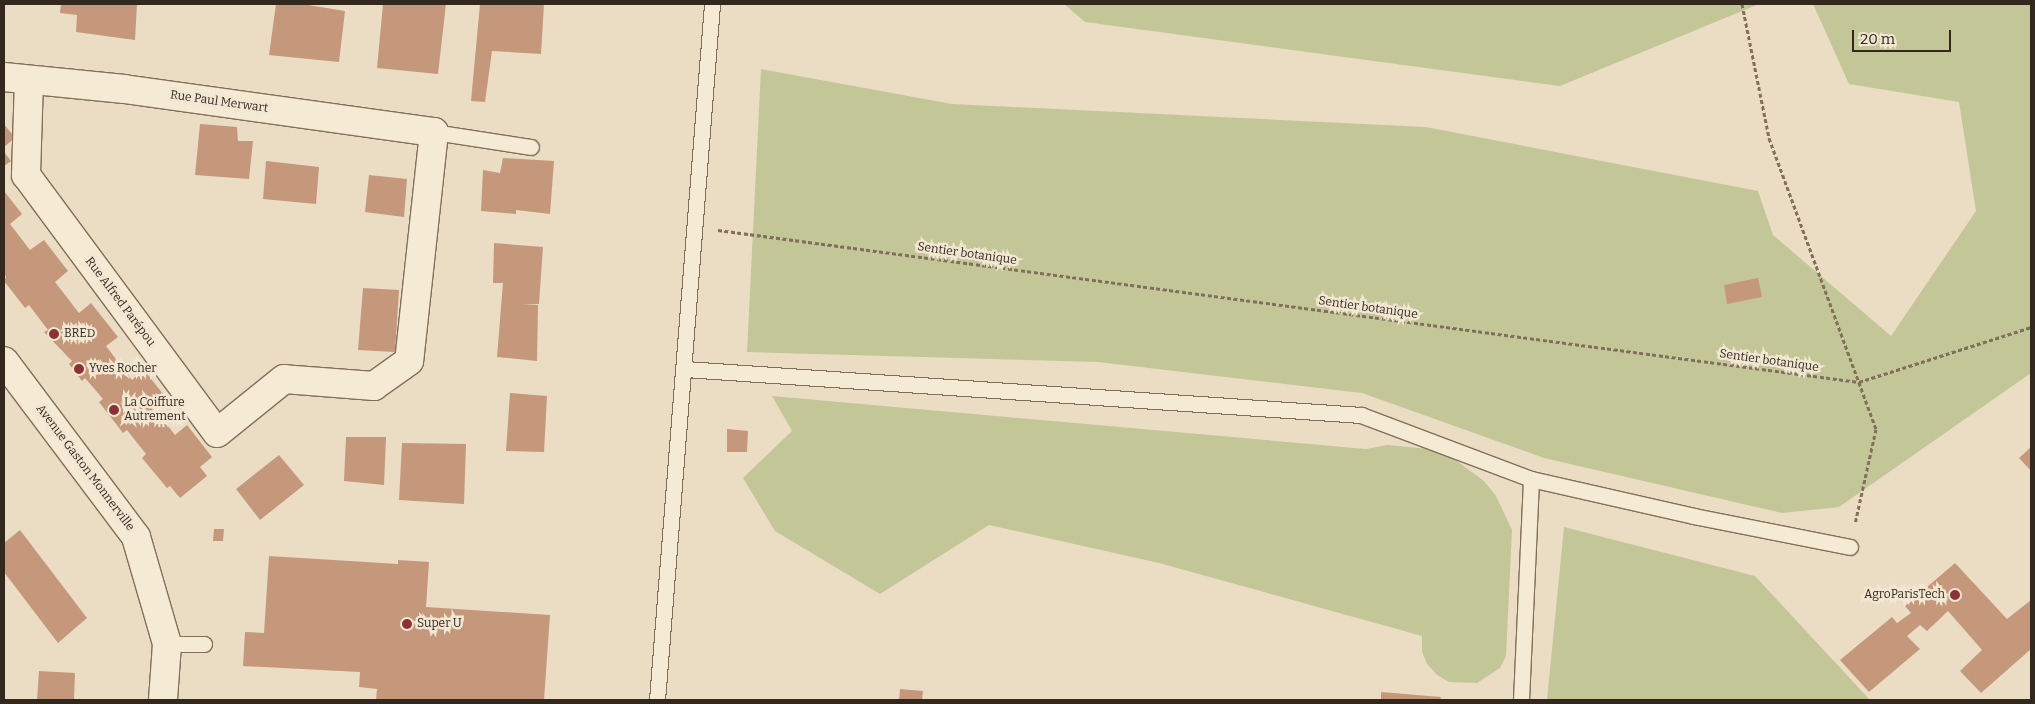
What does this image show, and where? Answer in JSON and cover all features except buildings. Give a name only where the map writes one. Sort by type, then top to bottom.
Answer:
[{"type":"street","name":"Rue Paul Merwart","points":[[16,79],[124,88],[434,132]]},
{"type":"street","name":"Rue Alfred Parépou","points":[[16,79],[26,175],[217,433],[284,379],[374,386],[409,361],[434,132]]},
{"type":"street","name":"Avenue Gaston Monnerville","points":[[4,361],[136,537],[167,644],[163,700]]},
{"type":"lane","points":[[657,700],[685,369],[712,4]]},
{"type":"lane","points":[[434,132],[531,147]]},
{"type":"lane","points":[[685,369],[1361,415],[1531,479],[1694,516],[1850,546]]},
{"type":"lane","points":[[1521,700],[1531,479]]},
{"type":"lane","points":[[167,644],[204,644]]},
{"type":"path","points":[[1742,4],[1770,138],[1876,428],[1850,546]]},
{"type":"path","name":"Sentier botanique","points":[[696,227],[1859,382],[2031,327]]},
{"type":"green space","points":[[1064,4],[1759,4],[1560,86],[1085,22]]},
{"type":"green space","points":[[1813,4],[2031,4],[2031,373],[1839,507],[1782,513],[1544,458],[1362,393],[1098,362],[747,352],[761,69],[952,104],[1426,127],[1758,191],[1773,235],[1891,336],[1976,211],[1959,102],[1849,84]]},
{"type":"green space","points":[[772,396],[1366,449],[1387,445],[1429,449],[1450,456],[1484,481],[1496,496],[1512,530],[1506,656],[1500,668],[1477,683],[1449,682],[1437,675],[1427,664],[1422,651],[1422,636],[1159,563],[989,525],[880,594],[775,531],[743,478],[792,431]]},
{"type":"green space","points":[[1564,527],[1755,576],[1870,700],[1547,700]]},
{"type":"place","name":"BRED","points":[[54,334]]},
{"type":"place","name":"Yves Rocher","points":[[79,369]]},
{"type":"place","name":"La Coiffure Autrement","points":[[114,410]]},
{"type":"place","name":"AgroParisTech","points":[[1955,595]]},
{"type":"place","name":"Super U","points":[[407,624]]}]
